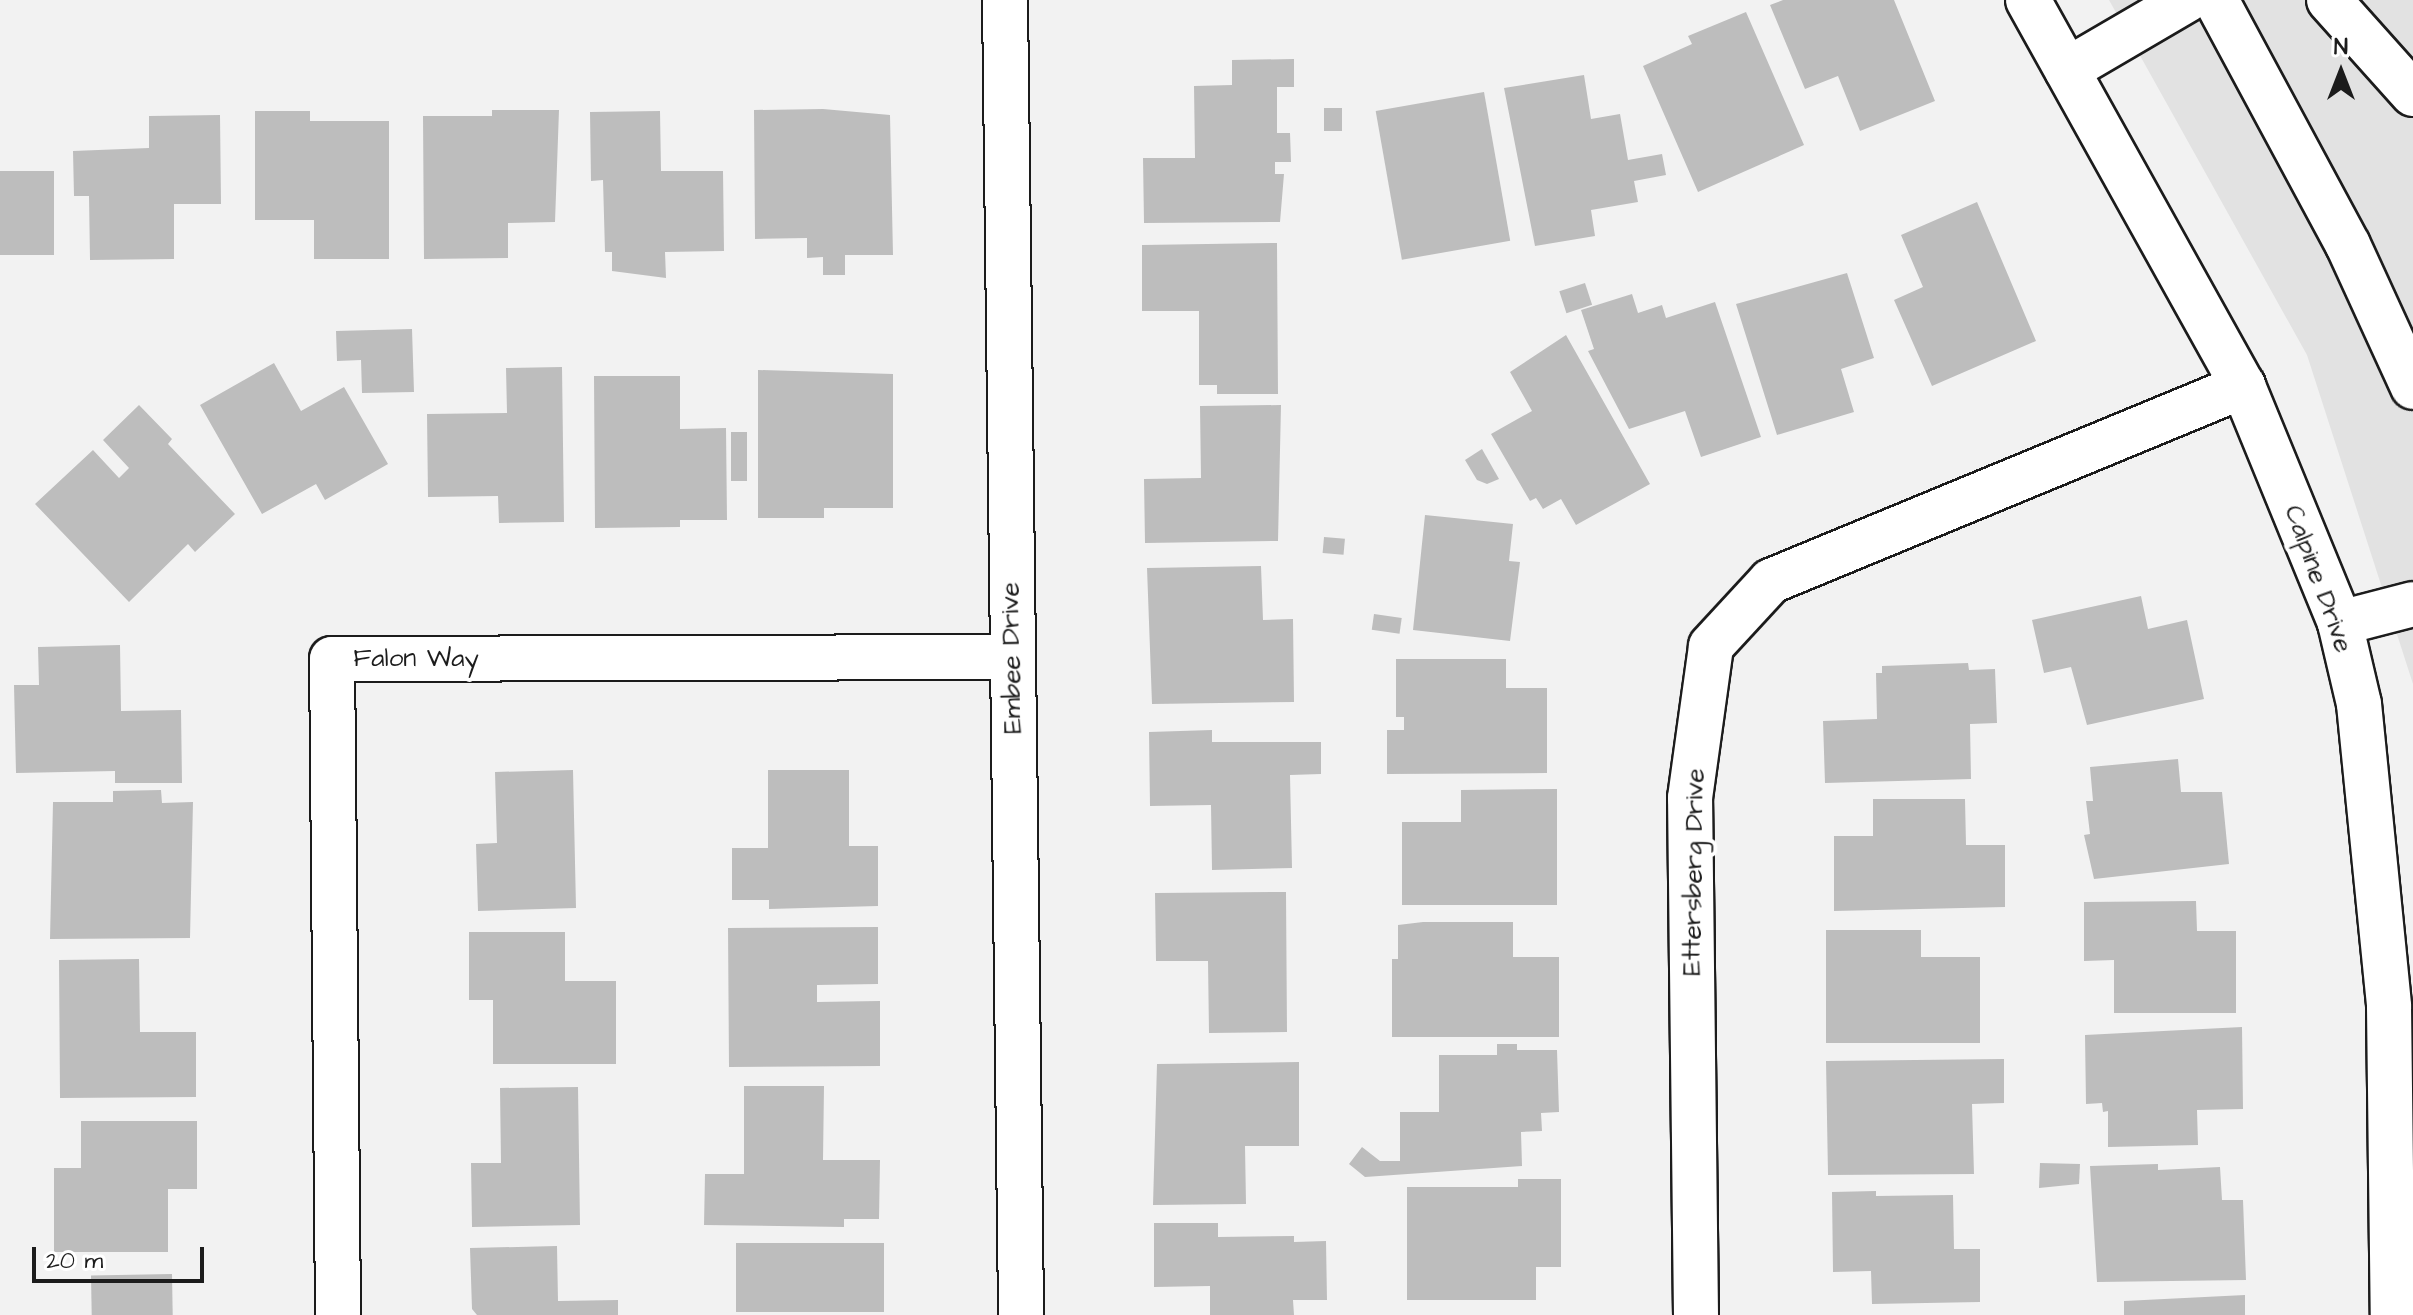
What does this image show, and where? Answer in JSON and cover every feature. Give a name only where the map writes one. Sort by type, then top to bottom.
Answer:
[{"type":"street","name":"Embee Drive","points":[[1005,0],[1021,1315]]},
{"type":"street","name":"Calpine Drive","points":[[2028,0],[2243,386],[2340,623],[2359,704],[2401,1005],[2393,1315]]},
{"type":"street","points":[[2067,70],[2187,0]]},
{"type":"street","points":[[2216,0],[2348,245],[2413,387]]},
{"type":"street","points":[[2329,0],[2413,94]]},
{"type":"street","name":"Ettersberg Drive","points":[[1696,1315],[1690,798],[1711,646],[1771,581],[2243,386]]},
{"type":"street","points":[[2340,623],[2413,604]]},
{"type":"street","name":"Falon Way","points":[[338,1315],[332,659],[1011,657]]},
{"type":"shaded area","points":[[2109,0],[2413,0],[2413,684],[2307,355]]},
{"type":"building","points":[[1783,0],[1894,0],[1935,101],[1860,131],[1838,76],[1805,89],[1770,5]]},
{"type":"building","points":[[1746,12],[1804,145],[1698,192],[1643,66],[1692,44],[1688,36]]},
{"type":"building","points":[[1294,59],[1294,87],[1277,87],[1277,133],[1290,133],[1291,162],[1275,162],[1275,174],[1284,174],[1280,222],[1144,223],[1143,158],[1195,158],[1194,86],[1232,85],[1232,60]]},
{"type":"building","points":[[1584,75],[1591,119],[1620,114],[1628,160],[1662,154],[1666,175],[1634,181],[1638,202],[1591,210],[1595,236],[1535,246],[1504,88]]},
{"type":"building","points":[[1484,92],[1510,241],[1402,260],[1376,111]]},
{"type":"building","points":[[1324,108],[1342,108],[1342,131],[1324,131]]},
{"type":"building","points":[[823,109],[890,115],[893,255],[845,255],[845,275],[823,275],[823,257],[807,258],[807,238],[755,239],[754,110]]},
{"type":"building","points":[[492,110],[559,110],[555,222],[508,223],[508,258],[424,259],[423,116],[492,116]]},
{"type":"building","points":[[255,111],[310,111],[310,121],[389,121],[389,259],[314,259],[314,220],[255,220]]},
{"type":"building","points":[[660,111],[661,171],[723,171],[724,251],[665,252],[666,278],[612,271],[612,252],[605,252],[603,180],[591,181],[590,112]]},
{"type":"building","points":[[220,115],[221,204],[174,204],[174,259],[90,260],[89,196],[74,196],[73,151],[149,148],[149,116]]},
{"type":"building","points":[[0,171],[54,171],[54,255],[0,255]]},
{"type":"building","points":[[1977,202],[2036,341],[1932,386],[1894,300],[1923,287],[1901,235]]},
{"type":"building","points":[[1277,243],[1278,394],[1217,394],[1217,385],[1199,385],[1199,311],[1142,311],[1142,245]]},
{"type":"building","points":[[1847,273],[1874,358],[1841,369],[1854,412],[1777,435],[1736,304]]},
{"type":"building","points":[[1585,283],[1592,305],[1566,313],[1559,291]]},
{"type":"building","points":[[1632,294],[1638,313],[1662,305],[1666,318],[1715,302],[1761,437],[1701,457],[1685,411],[1629,429],[1588,351],[1594,349],[1581,310]]},
{"type":"building","points":[[412,329],[414,392],[362,393],[361,360],[337,361],[336,331]]},
{"type":"building","points":[[1566,335],[1650,484],[1576,525],[1561,499],[1543,509],[1536,498],[1530,501],[1491,434],[1532,411],[1510,372]]},
{"type":"building","points":[[274,363],[301,411],[344,387],[388,464],[325,500],[316,484],[262,514],[200,405]]},
{"type":"building","points":[[562,367],[564,522],[499,523],[498,496],[428,497],[427,414],[507,413],[506,368]]},
{"type":"building","points":[[758,370],[893,374],[893,508],[824,508],[824,518],[758,518]]},
{"type":"building","points":[[594,376],[680,376],[680,429],[726,428],[727,520],[680,520],[680,527],[595,528]]},
{"type":"building","points":[[139,405],[172,439],[168,444],[235,514],[195,552],[188,544],[129,602],[35,504],[93,450],[119,478],[129,468],[103,440]]},
{"type":"building","points":[[1281,405],[1278,541],[1145,543],[1144,479],[1201,478],[1200,406]]},
{"type":"building","points":[[731,432],[747,432],[747,481],[731,481]]},
{"type":"building","points":[[1482,449],[1499,479],[1487,484],[1477,480],[1465,460]]},
{"type":"building","points":[[1425,515],[1513,524],[1509,561],[1520,562],[1510,641],[1413,630]]},
{"type":"building","points":[[1324,537],[1345,539],[1344,555],[1323,553]]},
{"type":"building","points":[[1261,566],[1263,620],[1293,619],[1294,702],[1152,704],[1147,568]]},
{"type":"building","points":[[2141,596],[2148,629],[2187,620],[2204,699],[2087,725],[2071,667],[2044,673],[2032,620]]},
{"type":"building","points":[[1374,614],[1402,618],[1400,634],[1372,630]]},
{"type":"building","points":[[120,645],[121,711],[181,710],[182,783],[115,783],[115,771],[16,773],[14,685],[39,685],[38,647]]},
{"type":"building","points":[[1396,659],[1506,659],[1506,688],[1547,688],[1547,773],[1387,774],[1387,730],[1404,730],[1404,717],[1396,717]]},
{"type":"building","points":[[1968,663],[1969,670],[1995,669],[1997,723],[1970,724],[1971,779],[1825,783],[1823,721],[1877,719],[1876,673],[1882,673],[1882,666]]},
{"type":"building","points":[[1212,730],[1212,742],[1321,742],[1321,774],[1290,775],[1292,868],[1212,870],[1211,805],[1150,806],[1149,732]]},
{"type":"building","points":[[2178,759],[2181,792],[2222,792],[2229,864],[2094,879],[2084,835],[2090,834],[2086,801],[2093,801],[2090,767]]},
{"type":"building","points":[[573,770],[576,908],[478,911],[476,844],[497,843],[495,772]]},
{"type":"building","points":[[768,770],[849,770],[849,846],[878,846],[878,906],[769,909],[769,900],[732,900],[732,848],[768,848]]},
{"type":"building","points":[[1557,789],[1557,905],[1402,905],[1402,822],[1461,822],[1461,790]]},
{"type":"building","points":[[161,790],[162,803],[193,802],[190,938],[50,939],[53,802],[113,802],[113,791]]},
{"type":"building","points":[[1873,799],[1965,799],[1966,845],[2005,845],[2005,907],[1834,911],[1834,836],[1873,836]]},
{"type":"building","points":[[1286,892],[1287,1032],[1209,1033],[1208,961],[1156,961],[1155,893]]},
{"type":"building","points":[[2196,901],[2197,931],[2236,931],[2236,1013],[2114,1013],[2114,960],[2084,961],[2084,902]]},
{"type":"building","points":[[1513,922],[1513,957],[1559,957],[1559,1037],[1392,1037],[1392,959],[1398,959],[1398,925]]},
{"type":"building","points":[[878,927],[878,984],[817,985],[817,1002],[880,1001],[880,1066],[729,1067],[728,928]]},
{"type":"building","points":[[1826,930],[1921,930],[1921,957],[1980,957],[1980,1043],[1826,1043]]},
{"type":"building","points":[[469,932],[565,932],[565,981],[616,981],[616,1064],[493,1064],[493,1000],[469,1000]]},
{"type":"building","points":[[139,959],[140,1032],[196,1032],[196,1097],[60,1098],[59,960]]},
{"type":"building","points":[[2242,1027],[2243,1109],[2197,1110],[2198,1145],[2108,1147],[2108,1111],[2103,1112],[2102,1103],[2086,1104],[2085,1035]]},
{"type":"building","points":[[1497,1044],[1517,1044],[1517,1050],[1557,1050],[1559,1112],[1541,1113],[1542,1131],[1521,1132],[1522,1166],[1365,1177],[1349,1164],[1362,1147],[1380,1161],[1400,1161],[1400,1112],[1439,1112],[1439,1055],[1497,1055]]},
{"type":"building","points":[[2004,1059],[2004,1103],[1972,1104],[1974,1174],[1828,1175],[1826,1061]]},
{"type":"building","points":[[1299,1062],[1299,1146],[1245,1146],[1246,1204],[1153,1205],[1157,1064]]},
{"type":"building","points":[[744,1086],[824,1086],[823,1160],[880,1160],[879,1219],[844,1219],[844,1227],[704,1225],[705,1174],[744,1174]]},
{"type":"building","points":[[578,1087],[580,1225],[472,1227],[471,1163],[501,1163],[500,1088]]},
{"type":"building","points":[[81,1121],[197,1121],[197,1189],[168,1189],[168,1252],[54,1252],[54,1168],[81,1168]]},
{"type":"building","points":[[2040,1163],[2080,1164],[2079,1184],[2039,1188]]},
{"type":"building","points":[[2158,1164],[2158,1170],[2220,1167],[2222,1200],[2243,1200],[2246,1280],[2097,1282],[2090,1166]]},
{"type":"building","points":[[1518,1179],[1561,1179],[1561,1267],[1536,1267],[1536,1300],[1407,1300],[1407,1187],[1518,1187]]},
{"type":"building","points":[[1876,1191],[1876,1196],[1953,1195],[1954,1249],[1980,1249],[1980,1302],[1872,1304],[1871,1271],[1833,1272],[1832,1192]]},
{"type":"building","points":[[1154,1223],[1218,1223],[1218,1237],[1294,1236],[1294,1242],[1326,1241],[1327,1300],[1293,1300],[1294,1315],[1210,1315],[1210,1286],[1154,1287]]},
{"type":"building","points":[[736,1243],[884,1243],[884,1312],[736,1312]]},
{"type":"building","points":[[557,1246],[558,1301],[618,1300],[618,1315],[477,1315],[472,1309],[470,1248]]},
{"type":"building","points":[[172,1274],[173,1315],[92,1315],[91,1275]]},
{"type":"building","points":[[2245,1295],[2245,1315],[2124,1315],[2124,1301]]}]
